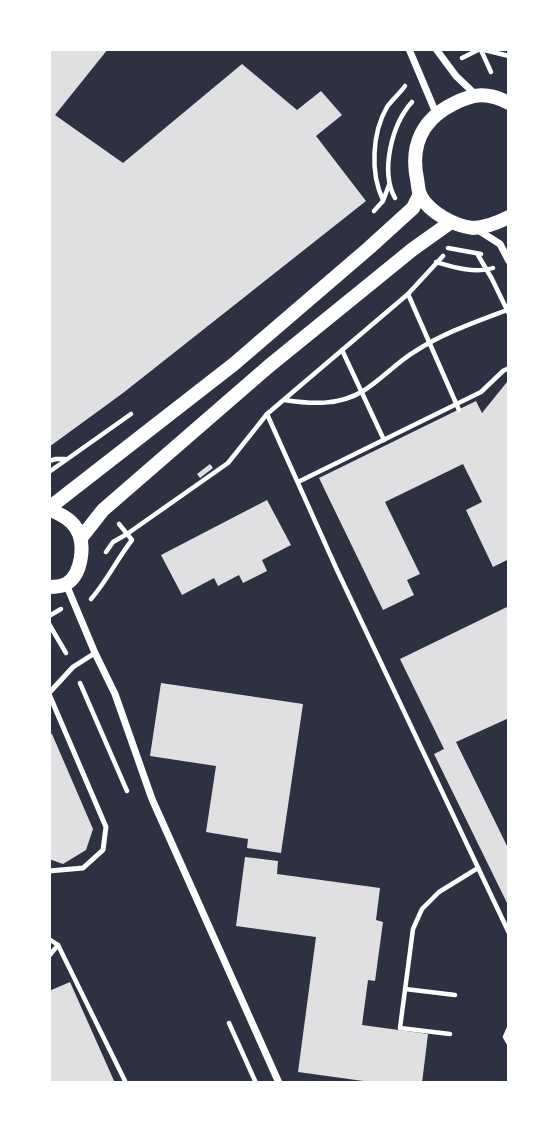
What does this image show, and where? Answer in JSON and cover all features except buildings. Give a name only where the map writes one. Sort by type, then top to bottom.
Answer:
[{"type":"main road","points":[[509,103],[499,98],[475,94],[436,113],[418,139],[414,166],[420,194],[432,209],[451,222],[474,228],[509,217]]},
{"type":"main road","points":[[49,587],[66,584],[75,575],[80,562],[81,538],[68,519],[49,509],[234,364],[413,208],[420,194]]},
{"type":"main road","points":[[81,538],[103,510],[270,366],[417,246],[451,222]]},
{"type":"street","points":[[409,49],[436,113]]},
{"type":"street","points":[[436,49],[456,76],[475,94]]},
{"type":"street","points":[[474,228],[500,244],[509,261]]},
{"type":"street","points":[[66,584],[115,694],[152,799],[279,1083]]},
{"type":"lane","points":[[49,872],[83,868],[103,850],[106,827],[49,693],[73,667],[95,653]]},
{"type":"path","points":[[480,49],[491,72]]},
{"type":"path","points":[[458,60],[480,49],[509,57]]},
{"type":"path","points":[[388,212],[377,188],[375,146],[387,107],[410,80]]},
{"type":"path","points":[[368,217],[383,201],[389,185]]},
{"type":"path","points":[[284,400],[318,403],[340,401],[362,392],[412,353],[442,335],[508,312],[478,254]]},
{"type":"path","points":[[430,258],[472,270],[487,270],[501,265]]},
{"type":"path","points":[[106,552],[113,542],[228,463],[267,414],[408,294],[437,262]]},
{"type":"path","points":[[408,294],[458,407]]},
{"type":"path","points":[[342,350],[384,440]]},
{"type":"path","points":[[298,482],[458,407],[509,368]]},
{"type":"path","points":[[49,472],[131,414]]},
{"type":"path","points":[[267,414],[509,933]]},
{"type":"path","points":[[49,461],[67,459]]},
{"type":"path","points":[[67,459],[73,468]]},
{"type":"path","points":[[88,603],[132,540],[112,515]]},
{"type":"path","points":[[49,625],[63,621]]},
{"type":"path","points":[[450,1034],[400,1028],[413,929],[422,909],[439,892],[478,868]]},
{"type":"path","points":[[49,939],[58,945],[125,1083]]},
{"type":"path","points":[[49,956],[58,945]]},
{"type":"path","points":[[405,989],[455,995]]},
{"type":"path","points":[[509,1028],[505,1037],[509,1044]]}]
